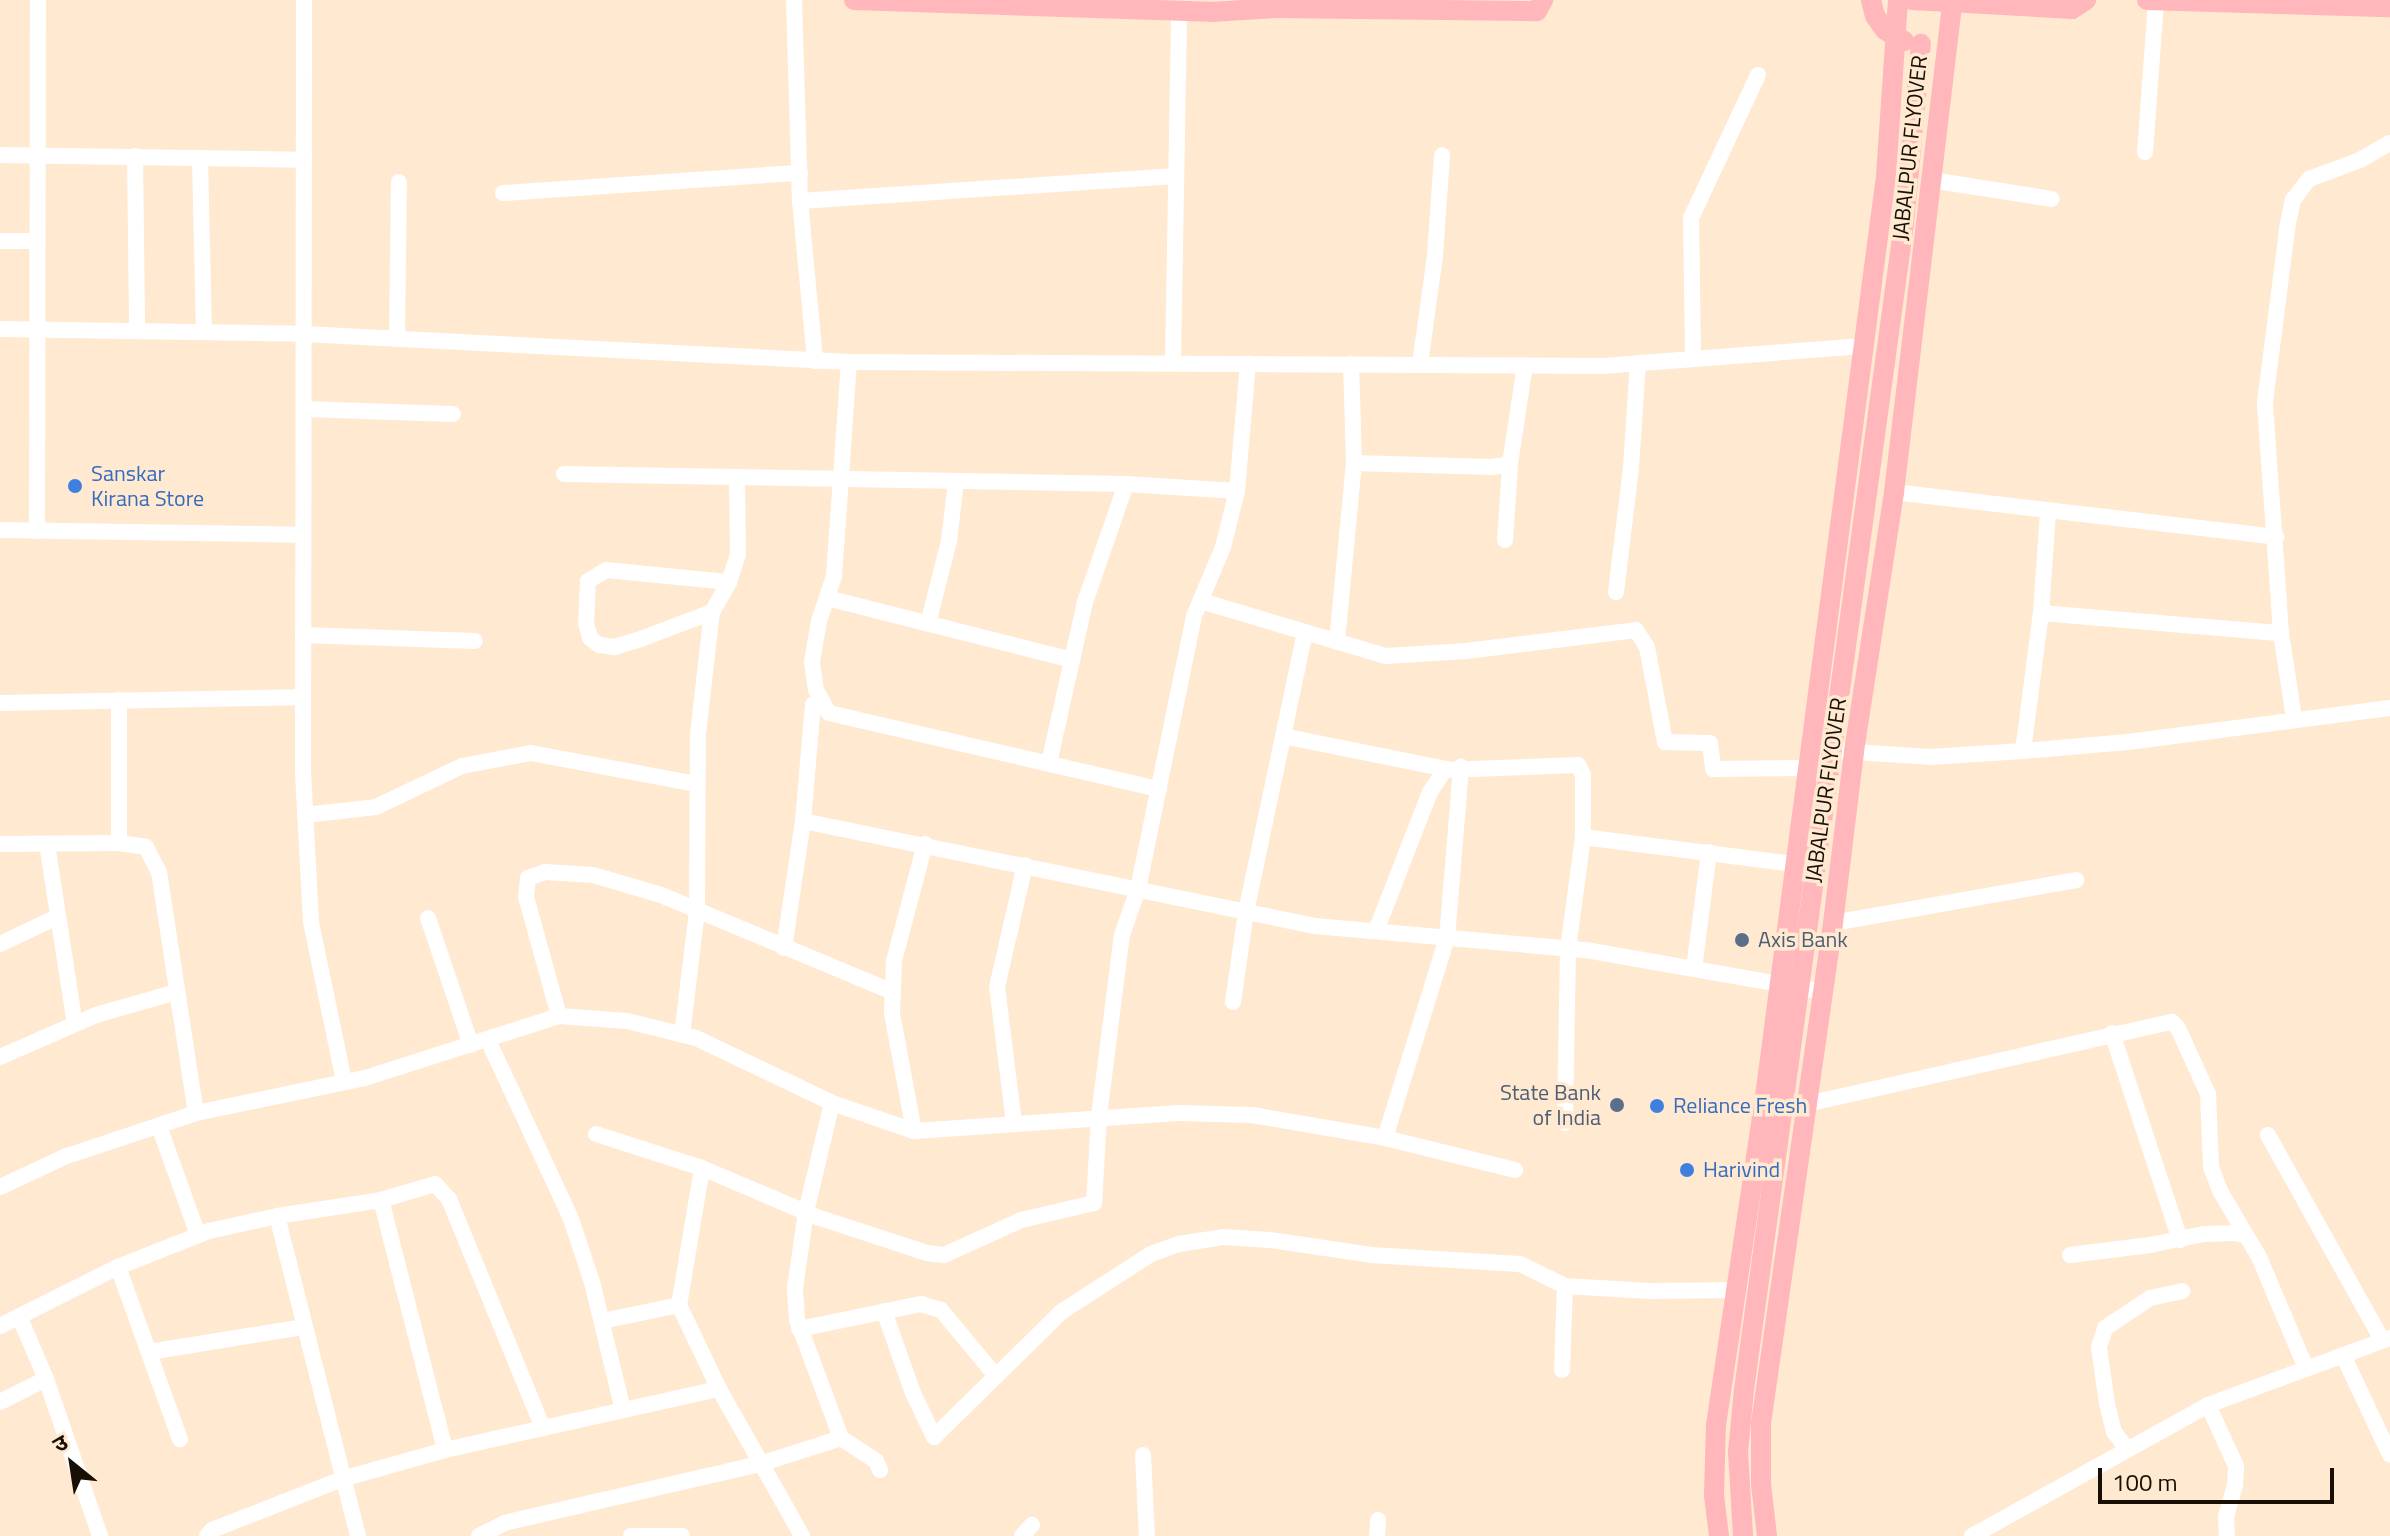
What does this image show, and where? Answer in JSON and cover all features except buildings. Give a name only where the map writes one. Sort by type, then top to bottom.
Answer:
[{"type":"main road","points":[[854,0],[1179,12],[1210,6],[1537,11],[1543,0]]},
{"type":"main road","points":[[1862,0],[1871,0]]},
{"type":"main road","name":"JABALPUR FLYOVER","points":[[1871,0],[1875,16],[1885,30],[1899,40],[1921,44],[1932,43],[1955,32],[1970,12],[1960,1]]},
{"type":"main road","points":[[1719,1536],[1714,1495],[1716,1425],[1764,1104],[1777,982],[1810,758],[1886,176],[1898,0]]},
{"type":"main road","points":[[1912,0],[2072,9],[2086,0]]},
{"type":"main road","points":[[2147,0],[2390,7]]},
{"type":"main road","points":[[1767,1536],[1761,1484],[1761,1423],[1833,923],[1854,751],[1894,492],[1931,180],[1960,1]]},
{"type":"main road","name":"JABALPUR FLYOVER","points":[[1743,1536],[1738,1452],[1744,1390],[1904,223],[1921,44]]},
{"type":"street","points":[[37,531],[38,0]]},
{"type":"street","points":[[304,0],[305,815],[311,922],[344,1082]]},
{"type":"street","points":[[794,0],[800,201],[815,361]]},
{"type":"street","points":[[2145,152],[2156,1]]},
{"type":"street","points":[[1173,362],[1179,12]]},
{"type":"street","points":[[1693,358],[1691,218],[1758,75]]},
{"type":"street","points":[[2294,718],[2281,633],[2265,402],[2293,200],[2309,179],[2360,160],[2390,143]]},
{"type":"street","points":[[0,155],[304,160]]},
{"type":"street","points":[[1420,364],[1435,256],[1442,155]]},
{"type":"street","points":[[135,156],[137,330]]},
{"type":"street","points":[[200,158],[204,332]]},
{"type":"street","points":[[503,193],[800,173]]},
{"type":"street","points":[[800,201],[1175,176]]},
{"type":"street","points":[[1931,180],[2052,199]]},
{"type":"street","points":[[397,339],[399,182]]},
{"type":"street","points":[[0,241],[36,241]]},
{"type":"street","points":[[0,329],[304,334],[849,362],[1525,365],[1638,363],[1863,346]]},
{"type":"street","points":[[849,362],[834,576],[812,662],[816,690],[829,713],[1159,789]]},
{"type":"street","points":[[596,1134],[702,1168],[806,1212],[927,1253],[944,1255],[1021,1220],[1094,1203],[1099,1116],[1122,935],[1138,889],[1194,616],[1223,547],[1237,491],[1248,363]]},
{"type":"street","points":[[1616,592],[1631,468],[1638,363]]},
{"type":"street","points":[[1337,642],[1354,463],[1351,364]]},
{"type":"street","points":[[1505,540],[1510,464],[1525,365]]},
{"type":"street","points":[[304,409],[453,414]]},
{"type":"street","points":[[1354,463],[1492,467],[1510,464]]},
{"type":"street","points":[[564,474],[1126,484],[1237,491]]},
{"type":"street","points":[[682,1035],[697,911],[698,734],[712,612],[729,582],[738,554],[737,478]]},
{"type":"street","points":[[928,624],[949,541],[956,481]]},
{"type":"street","points":[[1049,763],[1085,602],[1126,484]]},
{"type":"street","points":[[1894,492],[2276,537]]},
{"type":"street","points":[[2023,751],[2041,613],[2048,512]]},
{"type":"street","points":[[0,530],[303,535]]},
{"type":"street","points":[[712,612],[614,647],[599,645],[590,638],[586,623],[588,581],[606,570],[729,582]]},
{"type":"street","points":[[827,598],[1072,660]]},
{"type":"street","points":[[1201,601],[1386,656],[1466,651],[1636,630],[1647,647],[1665,742],[1710,743],[1713,769],[1854,751],[1930,757],[2128,742],[2294,718],[2390,708]]},
{"type":"street","points":[[2041,613],[2281,633]]},
{"type":"street","points":[[1233,1002],[1246,912],[1305,632]]},
{"type":"street","points":[[303,635],[475,641]]},
{"type":"street","points":[[0,703],[303,697]]},
{"type":"street","points":[[119,700],[119,843]]},
{"type":"street","points":[[784,948],[803,821],[813,704]]},
{"type":"street","points":[[1283,736],[1454,768],[1578,765],[1583,775],[1583,837],[1568,949],[1565,1123]]},
{"type":"street","points":[[305,815],[376,807],[462,766],[531,753],[697,784]]},
{"type":"street","points":[[1376,931],[1430,792],[1454,768]]},
{"type":"street","points":[[1385,1138],[1447,938],[1454,768]]},
{"type":"street","points":[[803,821],[1315,926],[1568,949],[1823,992]]},
{"type":"street","points":[[1583,837],[1794,864]]},
{"type":"street","points":[[0,844],[119,843],[146,847],[159,872],[196,1113]]},
{"type":"street","points":[[47,844],[75,1024]]},
{"type":"street","points":[[914,1131],[892,1013],[894,961],[925,844]]},
{"type":"street","points":[[1694,969],[1709,852]]},
{"type":"street","points":[[1014,1123],[997,987],[1025,865]]},
{"type":"street","points":[[559,1016],[526,897],[528,878],[545,872],[593,875],[661,895],[893,992]]},
{"type":"street","points":[[1833,923],[2076,880]]},
{"type":"street","points":[[0,944],[57,917]]},
{"type":"street","points":[[428,918],[471,1045]]},
{"type":"street","points":[[0,1057],[75,1024],[177,992]]},
{"type":"street","points":[[0,1187],[64,1157],[196,1113],[344,1082],[559,1016],[627,1021],[696,1038],[832,1103],[914,1131],[1099,1116],[1178,1113],[1252,1115],[1385,1138],[1515,1170]]},
{"type":"street","points":[[1807,1104],[2165,1021],[2178,1028],[2208,1094],[2211,1167],[2220,1191],[2265,1270],[2306,1368]]},
{"type":"street","points":[[2112,1033],[2180,1240]]},
{"type":"street","points":[[488,1040],[571,1219],[602,1321],[623,1410]]},
{"type":"street","points":[[832,1103],[806,1212],[795,1288],[799,1329],[841,1438],[876,1461],[880,1470]]},
{"type":"street","points":[[159,1126],[198,1235]]},
{"type":"street","points":[[1972,1536],[2208,1405],[2386,1339],[2268,1135]]},
{"type":"street","points":[[702,1168],[679,1305],[719,1389],[802,1536]]},
{"type":"street","points":[[0,1326],[118,1267],[198,1235],[277,1216],[381,1200],[435,1184],[442,1187],[543,1428]]},
{"type":"street","points":[[381,1200],[445,1450]]},
{"type":"street","points":[[277,1216],[358,1536]]},
{"type":"street","points":[[2070,1255],[2223,1232],[2246,1236]]},
{"type":"street","points":[[884,1311],[913,1393],[934,1437],[1061,1312],[1151,1254],[1194,1242],[1224,1237],[1270,1240],[1371,1255],[1520,1264],[1565,1286],[1649,1291],[1735,1290]]},
{"type":"street","points":[[118,1267],[180,1439]]},
{"type":"street","points":[[1562,1370],[1565,1286]]},
{"type":"street","points":[[2127,1449],[2114,1432],[2107,1404],[2099,1347],[2105,1328],[2150,1298],[2182,1291]]},
{"type":"street","points":[[799,1329],[921,1304],[941,1310],[995,1375]]},
{"type":"street","points":[[602,1321],[679,1305]]},
{"type":"street","points":[[19,1316],[46,1379],[100,1536]]},
{"type":"street","points":[[149,1352],[303,1327]]},
{"type":"street","points":[[2343,1355],[2390,1455]]},
{"type":"street","points":[[0,1402],[46,1379]]},
{"type":"street","points":[[207,1536],[212,1530],[342,1479],[445,1450],[719,1389]]},
{"type":"street","points":[[2208,1405],[2236,1466],[2235,1485],[2226,1517],[2227,1536]]},
{"type":"street","points":[[479,1536],[504,1523],[760,1464],[841,1438]]},
{"type":"street","points":[[1143,1455],[1147,1536]]},
{"type":"street","points":[[631,1536],[682,1536]]},
{"type":"place","name":"Sanskar Kirana Store","points":[[75,486]]},
{"type":"place","name":"Axis Bank","points":[[1742,940]]},
{"type":"place","name":"State Bank of India","points":[[1617,1105]]},
{"type":"place","name":"Reliance Fresh","points":[[1657,1106]]},
{"type":"place","name":"Harivind","points":[[1687,1170]]}]
